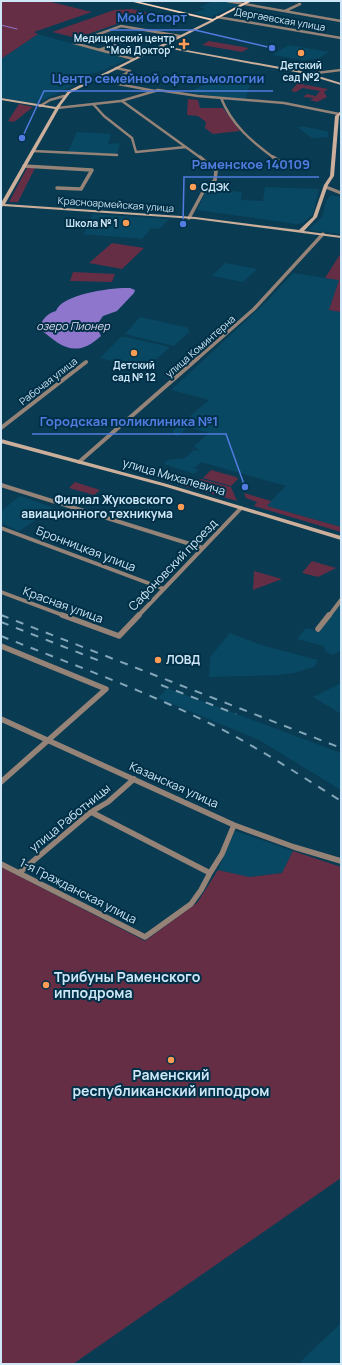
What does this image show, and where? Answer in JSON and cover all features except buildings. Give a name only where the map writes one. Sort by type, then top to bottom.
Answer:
[{"type":"main road","points":[[131,1],[215,18]]},
{"type":"main road","points":[[1,206],[64,96],[72,90],[250,1]]},
{"type":"main road","points":[[160,46],[308,74],[341,84]]},
{"type":"main road","points":[[1,99],[57,108]]},
{"type":"main road","points":[[301,231],[315,216],[326,187],[332,176],[336,125],[340,113]]},
{"type":"main road","name":"Красноармейская улица","points":[[1,206],[189,218],[341,236]]},
{"type":"main road","name":"улица Михалевича","points":[[1,441],[241,508],[341,538]]},
{"type":"street","points":[[227,1],[341,21]]},
{"type":"street","points":[[285,11],[300,4]]},
{"type":"street","name":"Дергаевская улица","points":[[215,18],[341,38]]},
{"type":"street","points":[[134,59],[74,43],[121,26],[180,36]]},
{"type":"street","points":[[98,50],[121,42],[120,40]]},
{"type":"street","points":[[116,68],[129,70],[130,72],[111,83],[180,94],[284,103],[340,113]]},
{"type":"street","points":[[308,74],[341,70]]},
{"type":"street","points":[[57,108],[122,101],[142,97],[155,91]]},
{"type":"street","points":[[40,106],[50,100],[64,96]]},
{"type":"street","points":[[220,98],[223,107],[248,138],[288,167]]},
{"type":"street","points":[[122,101],[208,163],[216,171],[215,180],[203,192],[189,218]]},
{"type":"street","points":[[94,105],[104,116],[132,138],[136,152],[186,147]]},
{"type":"street","points":[[33,152],[117,155]]},
{"type":"street","points":[[24,166],[92,170],[81,189],[57,188]]},
{"type":"street","points":[[326,187],[341,193]]},
{"type":"street","name":"улица Коминтерна","points":[[79,462],[254,309],[323,234]]},
{"type":"street","name":"Рабочая улица","points":[[1,428],[86,362]]},
{"type":"street","points":[[1,485],[203,548]]},
{"type":"street","name":"Сафоновский проезд","points":[[119,636],[241,508]]},
{"type":"street","name":"Бронницкая улица","points":[[1,528],[164,589]]},
{"type":"street","name":"Красная улица","points":[[1,592],[119,636]]},
{"type":"street","points":[[318,629],[341,600]]},
{"type":"street","points":[[1,646],[106,689],[1,782]]},
{"type":"street","name":"Казанская улица","points":[[1,719],[234,825],[341,862]]},
{"type":"street","name":"улица Работницы","points":[[19,873],[91,812],[107,804],[134,779]]},
{"type":"street","points":[[91,812],[210,873],[219,859],[234,825]]},
{"type":"street","name":"1-я Гражданская улица","points":[[1,864],[145,937],[191,904],[201,890],[210,873]]},
{"type":"shaded area","points":[[1,1],[47,1],[92,12],[34,32],[38,34],[1,59]]},
{"type":"shaded area","points":[[214,1],[239,4],[210,17],[194,13],[205,9],[199,7]]},
{"type":"shaded area","points":[[132,9],[148,13],[77,38],[52,32],[114,10]]},
{"type":"shaded area","points":[[38,34],[127,59],[114,66],[109,66],[110,68],[92,73],[79,79],[81,80],[74,85],[35,104],[1,98],[1,59]]},
{"type":"shaded area","points":[[209,41],[249,48],[242,52],[202,45]]},
{"type":"shaded area","name":"Детский сад №2","points":[[289,45],[329,52],[319,58],[304,60],[272,55]]},
{"type":"shaded area","points":[[216,79],[250,85],[246,98],[218,97],[189,92]]},
{"type":"shaded area","points":[[291,82],[306,85],[304,87],[307,85],[328,89],[324,92],[327,97],[317,102],[310,100],[314,98],[303,97],[307,94],[315,97],[320,91],[302,88],[296,92],[291,91],[297,84]]},
{"type":"shaded area","points":[[188,99],[198,100],[200,108],[223,108],[240,131],[213,134],[205,128],[206,122],[198,116],[187,115]]},
{"type":"shaded area","points":[[19,104],[33,107],[14,122],[8,121]]},
{"type":"shaded area","points":[[297,127],[306,127],[325,131],[328,132],[328,137],[312,138]]},
{"type":"shaded area","points":[[77,132],[111,134],[108,144],[120,143],[117,154],[68,152]]},
{"type":"shaded area","points":[[27,168],[35,168],[18,202],[9,202]]},
{"type":"shaded area","points":[[265,187],[319,189],[313,214],[303,223],[296,224],[197,210],[205,193],[211,189],[242,192],[241,200],[263,201]]},
{"type":"shaded area","points":[[331,195],[341,197],[341,234],[309,230],[322,217],[326,201]]},
{"type":"shaded area","name":"Школа № 1","points":[[92,214],[169,219],[159,229],[151,228],[142,239],[84,234]]},
{"type":"shaded area","points":[[112,243],[144,248],[122,269],[89,263]]},
{"type":"shaded area","points":[[341,253],[341,312],[329,310],[339,280],[325,278]]},
{"type":"shaded area","points":[[225,263],[257,269],[243,282],[212,276]]},
{"type":"shaded area","points":[[73,272],[115,274],[112,282],[70,281]]},
{"type":"shaded area","points":[[293,273],[339,280],[329,310],[341,312],[341,527],[266,506],[286,486],[201,462],[194,468],[199,470],[194,474],[164,464],[167,460],[185,458],[194,450],[200,451],[194,446],[209,433],[188,427],[177,437],[172,431],[209,400],[171,390],[268,300]]},
{"type":"shaded area","points":[[140,317],[189,328],[187,330],[190,331],[174,346],[125,334]]},
{"type":"shaded area","name":"Детский сад № 12","points":[[121,337],[170,347],[145,369],[100,358]]},
{"type":"shaded area","points":[[211,470],[236,477],[238,479],[231,486],[203,478]]},
{"type":"shaded area","points":[[202,479],[231,487],[237,501],[180,485]]},
{"type":"shaded area","points":[[75,482],[100,490],[94,495],[69,488]]},
{"type":"shaded area","points":[[244,493],[271,501],[267,506],[341,527],[341,532],[254,506],[257,502],[246,498]]},
{"type":"shaded area","points":[[20,496],[53,508],[19,531],[1,523],[1,511]]},
{"type":"shaded area","points":[[312,561],[336,568],[318,577],[302,573]]},
{"type":"shaded area","points":[[254,571],[282,579],[253,590]]},
{"type":"shaded area","points":[[341,602],[341,650],[333,655],[325,651],[324,646],[297,639],[306,628],[318,631]]},
{"type":"shaded area","points":[[230,633],[261,645],[318,660],[314,667],[294,673],[278,675],[209,677],[210,657]]},
{"type":"shaded area","points":[[341,683],[341,714],[313,697]]},
{"type":"shaded area","points":[[167,688],[341,753],[341,790],[259,740],[158,698]]},
{"type":"shaded area","points":[[235,831],[293,851],[282,873],[249,877],[218,870]]},
{"type":"shaded area","name":"Раменский республиканский ипподром","points":[[293,851],[341,867],[341,1178],[73,1364],[1,1364],[1,867],[145,941],[197,903],[218,870],[249,877],[282,873]]},
{"type":"shaded area","points":[[341,1323],[341,1364],[298,1364]]},
{"type":"water","name":"озеро Пионер","points":[[130,288],[135,290],[134,293],[117,311],[103,316],[96,326],[101,336],[84,347],[76,349],[69,348],[54,340],[39,328],[45,317],[56,311],[60,305],[67,300],[101,290]]},
{"type":"waterway","points":[[1,25],[17,29]]},
{"type":"railway","points":[[3,616],[1,615],[341,748]]},
{"type":"railway","points":[[1,622],[105,663]]},
{"type":"railway","points":[[1,636],[133,689],[211,724],[261,751],[341,801]]},
{"type":"railway","points":[[161,685],[236,714]]},
{"type":"place","name":"Медицинский центр \"Мой Доктор\"","points":[[184,44]]},
{"type":"place","name":"Мой Спорт","points":[[272,48]]},
{"type":"place","name":"Детский сад №2","points":[[301,53]]},
{"type":"place","name":"Центр семейной офтальмологии","points":[[22,138]]},
{"type":"place","name":"СДЭК","points":[[193,187]]},
{"type":"place","name":"Школа № 1","points":[[126,223]]},
{"type":"place","name":"Раменское 140109","points":[[183,224]]},
{"type":"place","name":"Детский сад № 12","points":[[134,353]]},
{"type":"place","name":"Городская поликлиника №1","points":[[245,487]]},
{"type":"place","name":"Филиал Жуковского авиационного техникума","points":[[181,507]]},
{"type":"place","name":"ЛОВД","points":[[158,660]]},
{"type":"place","name":"Трибуны Раменского ипподрома","points":[[46,985]]},
{"type":"place","name":"Раменский республиканский ипподром","points":[[171,1060]]}]
